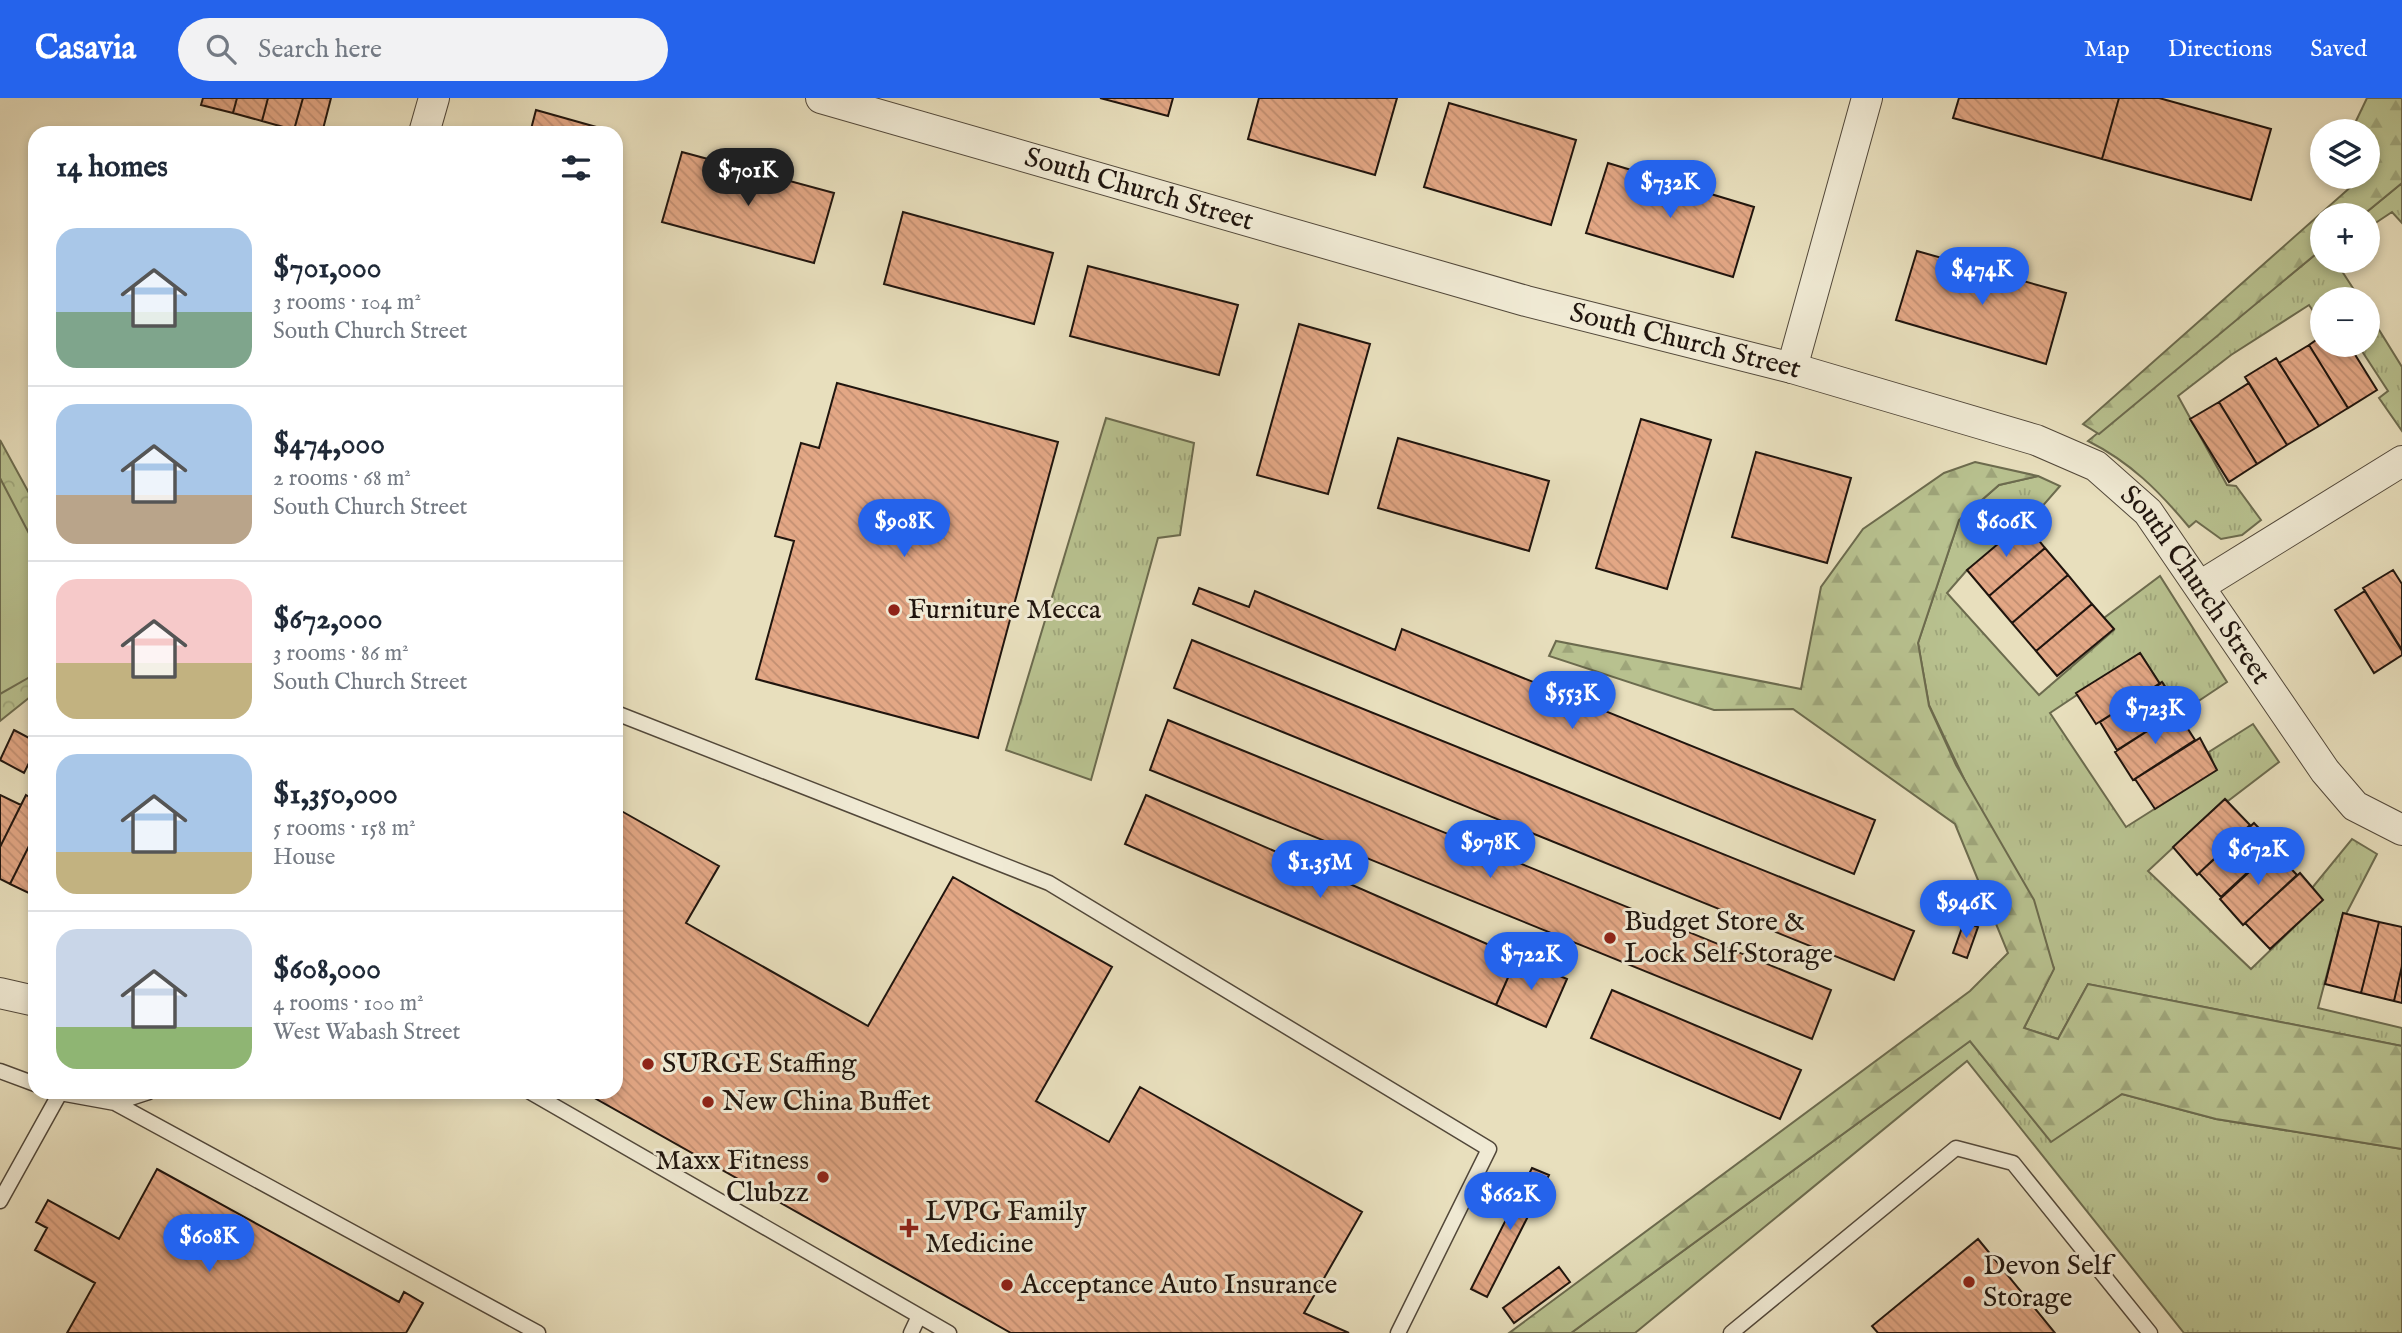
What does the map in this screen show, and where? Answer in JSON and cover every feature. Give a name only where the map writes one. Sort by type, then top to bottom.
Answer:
[{"type":"street","points":[[426,126],[434,98]]},
{"type":"street","name":"South Church Street","points":[[821,98],[908,109],[1526,301],[1792,368],[2036,440],[2096,466],[2148,512],[2325,771],[2355,806],[2395,827]]},
{"type":"street","points":[[1792,368],[1867,98]]},
{"type":"street","points":[[2200,586],[2402,461]]},
{"type":"street","points":[[0,993],[28,999]]},
{"type":"lane","points":[[623,716],[1049,883],[1489,1149],[1398,1333]]},
{"type":"lane","points":[[0,1071],[28,1081]]},
{"type":"lane","points":[[0,1201],[55,1099]]},
{"type":"lane","points":[[92,1099],[115,1103],[538,1333]]},
{"type":"lane","points":[[115,1103],[127,1099]]},
{"type":"lane","points":[[542,1099],[949,1333]]},
{"type":"lane","points":[[1731,1333],[1956,1148],[2014,1163],[2150,1333]]},
{"type":"lane","points":[[911,1333],[919,1316]]},
{"type":"green space","points":[[2367,98],[2402,98],[2402,183],[2378,203],[2333,203],[2348,189],[2380,189],[2380,119],[2357,119]]},
{"type":"green space","points":[[2402,183],[2402,223],[2392,212],[2380,220],[2380,203],[2378,203]]},
{"type":"green space","points":[[2310,223],[2310,259],[2099,434],[2083,424]]},
{"type":"green space","points":[[2310,259],[2310,273],[2343,273],[2352,287],[2310,287],[2310,306],[2231,355],[2178,396],[2227,485],[2236,486],[2261,520],[2242,535],[2221,539],[2196,521],[2189,527],[2143,478],[2088,441]]},
{"type":"green space","points":[[2380,331],[2402,367],[2402,431],[2379,398],[2388,391],[2366,357],[2380,357]]},
{"type":"green space","points":[[1106,418],[1194,443],[1180,535],[1158,538],[1091,780],[1006,750]]},
{"type":"green space","points":[[0,440],[28,491],[28,699],[0,721]]},
{"type":"green space","points":[[1975,462],[2038,476],[1999,485],[1959,520],[1918,643],[1929,706],[1956,765],[2034,900],[2054,969],[2024,1028],[2058,1039],[2088,984],[2402,1046],[2402,1149],[2216,1119],[2122,1094],[2051,1142],[1970,1041],[1571,1333],[1509,1333],[1970,991],[2008,953],[1955,824],[1793,709],[1714,710],[1549,656],[1556,641],[1801,689],[1821,587],[1863,529],[1944,473]]},
{"type":"green space","points":[[2038,476],[2060,486],[2026,525],[1967,570],[1947,593],[2039,695],[2114,630],[2104,618],[2160,576],[2227,682],[2179,714],[2180,710],[2163,683],[2160,684],[2140,653],[2050,713],[2126,827],[2216,770],[2209,752],[2253,724],[2279,762],[2228,801],[2225,799],[2148,871],[2251,969],[2322,900],[2312,888],[2352,839],[2377,854],[2346,914],[2343,913],[2318,1008],[2402,1028],[2402,1046],[2088,984],[2058,1039],[2024,1028],[2054,968],[1929,705],[1918,643],[1959,520],[1999,485]]},
{"type":"green space","points":[[0,478],[28,532],[28,678],[0,694]]},
{"type":"green space","points":[[1970,1041],[2051,1141],[2122,1094],[2216,1119],[2402,1149],[2402,1333],[2184,1333],[1967,1061],[1635,1333],[1571,1333]]},
{"type":"building","points":[[203,98],[237,98],[233,113],[201,105]]},
{"type":"building","points":[[237,98],[268,98],[262,121],[233,113]]},
{"type":"building","points":[[268,98],[303,98],[295,126],[280,126],[262,121]]},
{"type":"building","points":[[303,98],[331,98],[324,126],[295,126]]},
{"type":"building","points":[[1100,98],[1173,98],[1168,116]]},
{"type":"building","points":[[1259,98],[1397,98],[1375,175],[1248,139]]},
{"type":"building","points":[[1959,98],[2119,98],[2102,159],[1953,118]]},
{"type":"building","points":[[2119,98],[2159,98],[2271,129],[2251,200],[2102,159]]},
{"type":"building","points":[[1449,103],[1576,140],[1551,225],[1424,187]]},
{"type":"building","points":[[536,110],[593,126],[532,126]]},
{"type":"building","points":[[682,152],[834,193],[814,263],[662,222]]},
{"type":"building","points":[[1608,163],[1754,207],[1733,277],[1586,233]]},
{"type":"building","points":[[903,212],[1053,253],[1034,324],[884,284]]},
{"type":"building","points":[[1917,251],[2066,293],[2046,364],[1896,320]]},
{"type":"building","points":[[1088,266],[1238,305],[1219,375],[1070,336]]},
{"type":"building","points":[[1299,324],[1370,344],[1328,494],[1257,475]]},
{"type":"building","points":[[2309,345],[2310,357],[2316,357],[2348,408],[2319,426],[2279,363]]},
{"type":"building","points":[[2316,357],[2356,357],[2377,390],[2348,408]]},
{"type":"building","points":[[2276,358],[2319,426],[2287,445],[2245,377]]},
{"type":"building","name":"Furniture Mecca","points":[[837,383],[1058,442],[978,738],[756,679],[794,541],[775,536],[801,443],[819,448]]},
{"type":"building","points":[[2249,383],[2287,445],[2257,464],[2219,402]]},
{"type":"building","points":[[2219,402],[2257,464],[2229,482],[2190,419]]},
{"type":"building","points":[[1641,419],[1711,440],[1667,589],[1596,568]]},
{"type":"building","points":[[1398,438],[1549,481],[1529,551],[1378,508]]},
{"type":"building","points":[[1756,452],[1851,478],[1827,563],[1732,537]]},
{"type":"building","points":[[2024,522],[2045,548],[1989,596],[1967,570]]},
{"type":"building","points":[[2045,548],[2068,575],[2012,623],[1989,596]]},
{"type":"building","points":[[2393,570],[2402,584],[2402,650],[2363,588]]},
{"type":"building","points":[[2068,575],[2092,604],[2036,651],[2012,623]]},
{"type":"building","points":[[1199,588],[1249,607],[1255,591],[1395,650],[1402,629],[1875,820],[1854,874],[1193,604]]},
{"type":"building","points":[[2365,591],[2402,651],[2402,655],[2374,673],[2335,610]]},
{"type":"building","points":[[2092,604],[2114,629],[2057,676],[2036,651]]},
{"type":"building","points":[[1192,640],[1914,931],[1894,980],[1174,688]]},
{"type":"building","points":[[2140,653],[2160,684],[2096,724],[2076,693]]},
{"type":"building","points":[[2162,682],[2180,710],[2117,750],[2100,722]]},
{"type":"building","points":[[2177,712],[2195,740],[2133,780],[2115,752]]},
{"type":"building","points":[[1168,720],[1831,990],[1812,1039],[1150,770]]},
{"type":"building","points":[[14,730],[28,737],[28,765],[24,773],[0,760]]},
{"type":"building","points":[[2200,738],[2217,770],[2155,809],[2135,779]]},
{"type":"building","points":[[0,795],[21,805],[0,847]]},
{"type":"building","points":[[26,795],[28,848],[10,884],[0,879],[0,847]]},
{"type":"building","points":[[1146,795],[1517,957],[1496,1005],[1125,844]]},
{"type":"building","points":[[2225,799],[2250,825],[2197,875],[2173,847]]},
{"type":"building","points":[[623,812],[719,866],[686,923],[868,1026],[953,877],[1112,967],[1036,1101],[1109,1142],[1140,1087],[1362,1212],[1304,1313],[1349,1333],[1011,1333],[596,1099],[623,1099]]},
{"type":"building","points":[[2254,823],[2276,846],[2221,897],[2199,873]]},
{"type":"building","points":[[28,848],[28,893],[10,884]]},
{"type":"building","points":[[2273,850],[2297,875],[2243,925],[2220,899]]},
{"type":"building","points":[[2300,873],[2323,900],[2270,949],[2245,923]]},
{"type":"building","points":[[2343,913],[2379,922],[2361,993],[2325,984]]},
{"type":"building","points":[[1964,922],[1978,927],[1967,958],[1953,953]]},
{"type":"building","points":[[2379,922],[2402,927],[2402,966],[2394,1001],[2361,993]]},
{"type":"building","name":"Budget Store & Lock Self Storage","points":[[1517,957],[1567,979],[1546,1027],[1496,1005]]},
{"type":"building","points":[[2402,966],[2402,1003],[2394,1001]]},
{"type":"building","points":[[1612,990],[1801,1070],[1780,1119],[1591,1038]]},
{"type":"building","points":[[1532,1168],[1549,1175],[1487,1297],[1471,1289]]},
{"type":"building","points":[[157,1169],[399,1302],[404,1292],[423,1303],[406,1333],[67,1333],[95,1283],[35,1250],[47,1228],[36,1222],[48,1200],[119,1239]]},
{"type":"building","name":"Devon Self Storage","points":[[1978,1239],[2055,1333],[1878,1333],[1872,1326]]},
{"type":"building","points":[[1559,1267],[1570,1282],[1514,1323],[1503,1308]]},
{"type":"place","name":"Furniture Mecca","points":[[894,610]]},
{"type":"place","name":"Budget Store & Lock Self Storage","points":[[1610,938]]},
{"type":"place","name":"SURGE Staffing","points":[[648,1064]]},
{"type":"place","name":"New China Buffet","points":[[708,1102]]},
{"type":"place","name":"Maxx Fitness Clubzz","points":[[823,1177]]},
{"type":"place","name":"LVPG Family Medicine","points":[[909,1228]]},
{"type":"place","name":"Devon Self Storage","points":[[1969,1282]]},
{"type":"place","name":"Acceptance Auto Insurance","points":[[1007,1285]]}]
